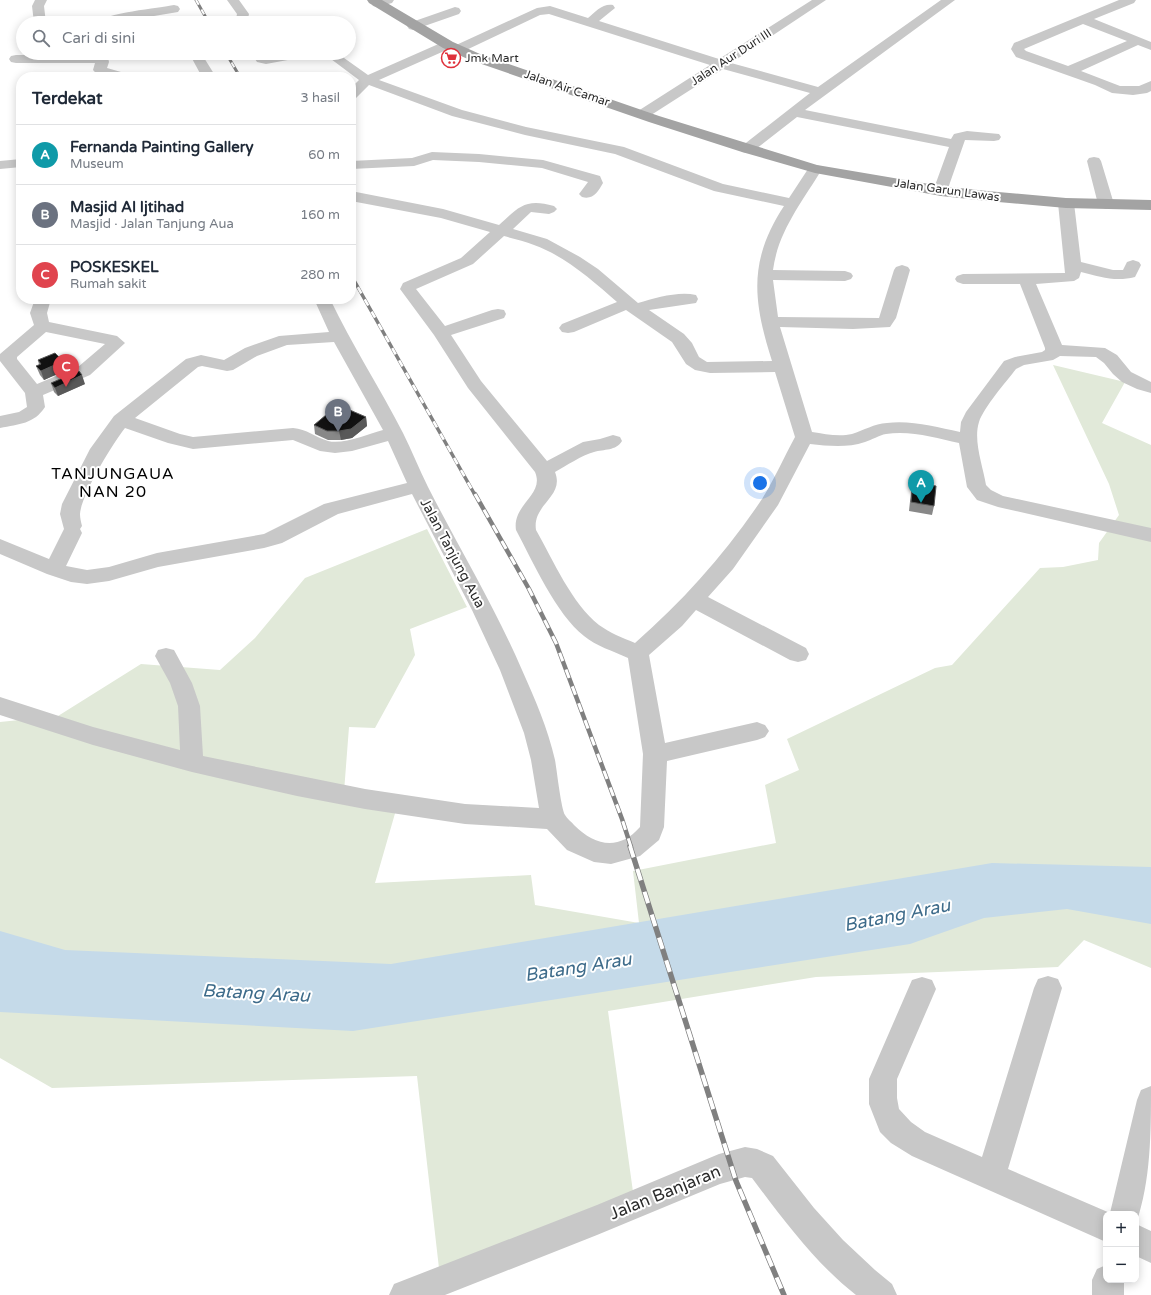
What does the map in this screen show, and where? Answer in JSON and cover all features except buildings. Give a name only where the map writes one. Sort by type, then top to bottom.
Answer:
[{"type":"main road","name":"Jalan Air Camar","points":[[379,1],[413,26],[452,47],[475,57],[747,149]]},
{"type":"main road","name":"Jalan Garun Lawas","points":[[747,149],[815,169],[941,191],[1066,203],[1151,205]]},
{"type":"street","points":[[39,16],[38,6],[41,0]]},
{"type":"street","points":[[233,0],[243,14],[243,16]]},
{"type":"street","name":"Jalan Aur Duri III","points":[[643,114],[820,0]]},
{"type":"street","points":[[747,149],[820,92],[949,0]]},
{"type":"street","points":[[1130,0],[1019,46],[1017,49],[1021,54],[1122,91],[1142,90],[1151,85]]},
{"type":"street","points":[[123,16],[172,4],[177,16]]},
{"type":"street","points":[[356,90],[367,80],[452,47],[540,5],[558,7],[589,23],[721,64],[820,92]]},
{"type":"street","points":[[589,23],[609,8]]},
{"type":"street","points":[[413,26],[454,11]]},
{"type":"street","points":[[1082,19],[1151,46]]},
{"type":"street","points":[[1069,71],[1136,41]]},
{"type":"street","points":[[101,60],[100,70],[107,72]]},
{"type":"street","points":[[199,60],[207,72]]},
{"type":"street","points":[[339,60],[356,72]]},
{"type":"street","points":[[356,72],[367,80],[405,96],[483,121],[619,150],[719,188],[794,203]]},
{"type":"street","points":[[794,112],[956,144]]},
{"type":"street","points":[[941,191],[958,138],[964,135],[994,137]]},
{"type":"street","points":[[356,165],[414,162],[432,156],[540,163],[577,172],[594,179],[596,183],[587,194]]},
{"type":"street","points":[[1094,161],[1106,204]]},
{"type":"street","points":[[0,165],[16,163]]},
{"type":"street","points":[[638,653],[695,600],[726,564],[771,500],[804,437],[797,406],[782,366],[770,322],[765,274],[774,238],[815,169]]},
{"type":"street","points":[[356,197],[443,214],[541,242],[574,260],[592,272],[633,306],[678,338],[684,345],[691,361],[699,366],[717,368],[782,366]]},
{"type":"street","points":[[963,279],[1068,278],[1073,275],[1066,203]]},
{"type":"street","points":[[549,209],[535,207],[526,209],[503,231],[467,261],[409,286],[408,289],[441,333],[474,384],[544,470],[547,478],[547,486],[525,516],[524,523],[526,530],[561,590],[582,622],[603,637],[638,653]]},
{"type":"street","points":[[1073,265],[1118,276],[1129,274],[1133,265]]},
{"type":"street","points":[[770,322],[860,324],[884,323],[888,318],[902,270]]},
{"type":"street","points":[[765,274],[845,276]]},
{"type":"street","points":[[1026,279],[1040,312],[1054,350],[1054,354],[1050,356],[1023,359],[1010,365],[975,412],[970,422],[968,439],[977,487],[981,492],[990,498],[1062,516],[1151,535]]},
{"type":"street","points":[[568,328],[633,306],[690,299]]},
{"type":"street","points":[[34,392],[84,371],[116,343],[111,340],[43,326],[39,321],[38,314],[41,304]]},
{"type":"street","name":"Jalan Tanjung Aua","points":[[324,304],[340,337],[394,433],[418,486],[483,610],[511,670],[536,733],[543,760],[553,819]]},
{"type":"street","points":[[441,333],[498,314]]},
{"type":"street","points":[[0,422],[26,416],[36,407],[34,392],[8,360],[8,355],[43,326]]},
{"type":"street","points":[[54,569],[72,530],[70,514],[72,504],[104,442],[121,420],[195,361],[201,360],[227,366],[251,352],[285,340],[340,337]]},
{"type":"street","points":[[1054,350],[1099,352],[1114,361],[1116,367],[1123,374],[1134,381],[1151,388]]},
{"type":"street","points":[[1134,381],[1151,375]]},
{"type":"street","points":[[121,420],[175,439],[199,443],[298,434],[326,446],[342,447],[394,433]]},
{"type":"street","points":[[804,437],[847,440],[860,437],[872,431],[893,428],[910,429],[968,439]]},
{"type":"street","points":[[544,470],[590,446],[603,445],[613,441]]},
{"type":"street","points":[[0,546],[71,575],[98,576],[157,560],[253,544],[275,538],[331,509],[418,486]]},
{"type":"street","points":[[695,600],[798,654]]},
{"type":"street","points":[[0,706],[93,736],[192,763],[365,799],[465,814],[553,819],[576,843],[590,850],[611,853],[620,852],[636,846],[646,837],[652,827],[655,754],[638,653]]},
{"type":"street","points":[[166,656],[181,683],[189,706],[192,763]]},
{"type":"street","points":[[655,754],[757,731]]},
{"type":"street","points":[[991,1177],[1048,988]]},
{"type":"street","points":[[922,989],[883,1078],[883,1104],[890,1121],[901,1133],[914,1141],[991,1177],[1103,1226]]},
{"type":"street","points":[[1126,1211],[1151,1100]]},
{"type":"street","name":"Jalan Banjaran","points":[[405,1295],[597,1220],[719,1169],[745,1162],[757,1164],[762,1167],[811,1230],[851,1270],[881,1295]]},
{"type":"street","points":[[1139,1241],[1151,1247]]},
{"type":"street","points":[[1108,1283],[1108,1295]]},
{"type":"green space","points":[[1053,365],[1125,382],[1102,423],[1151,445],[1151,968],[1084,940],[1058,967],[816,977],[608,1011],[634,1199],[440,1277],[417,1076],[52,1088],[0,1058],[0,722],[58,716],[141,664],[220,670],[255,638],[305,578],[427,529],[467,607],[410,629],[415,655],[375,728],[349,727],[344,792],[398,803],[375,883],[531,875],[535,905],[639,923],[633,871],[776,843],[765,785],[799,770],[787,739],[935,668],[952,665],[1040,568],[1063,567],[1098,560],[1099,543],[1119,515],[1109,484]]},
{"type":"water","name":"Batang Arau","points":[[992,863],[1151,867],[1151,924],[1067,909],[984,918],[910,944],[353,1031],[0,1012],[0,931],[65,950],[391,964]]},
{"type":"railway","points":[[196,0],[205,16]]},
{"type":"railway","points":[[230,60],[237,72]]},
{"type":"railway","points":[[356,284],[475,495]]},
{"type":"railway","points":[[475,494],[529,589],[556,643],[622,819],[631,847]]},
{"type":"railway","points":[[630,846],[736,1181],[784,1295]]},
{"type":"place","name":"Jmk Mart","points":[[451,58]]},
{"type":"place","name":"POSKESKEL","points":[[66,387]]},
{"type":"place","name":"Masjid Al Ijtihad","points":[[338,432]]},
{"type":"place","name":"Fernanda Painting Gallery","points":[[921,503]]},
{"type":"district","name":"TANJUNGAUA NAN 20","points":[[113,482]]}]
